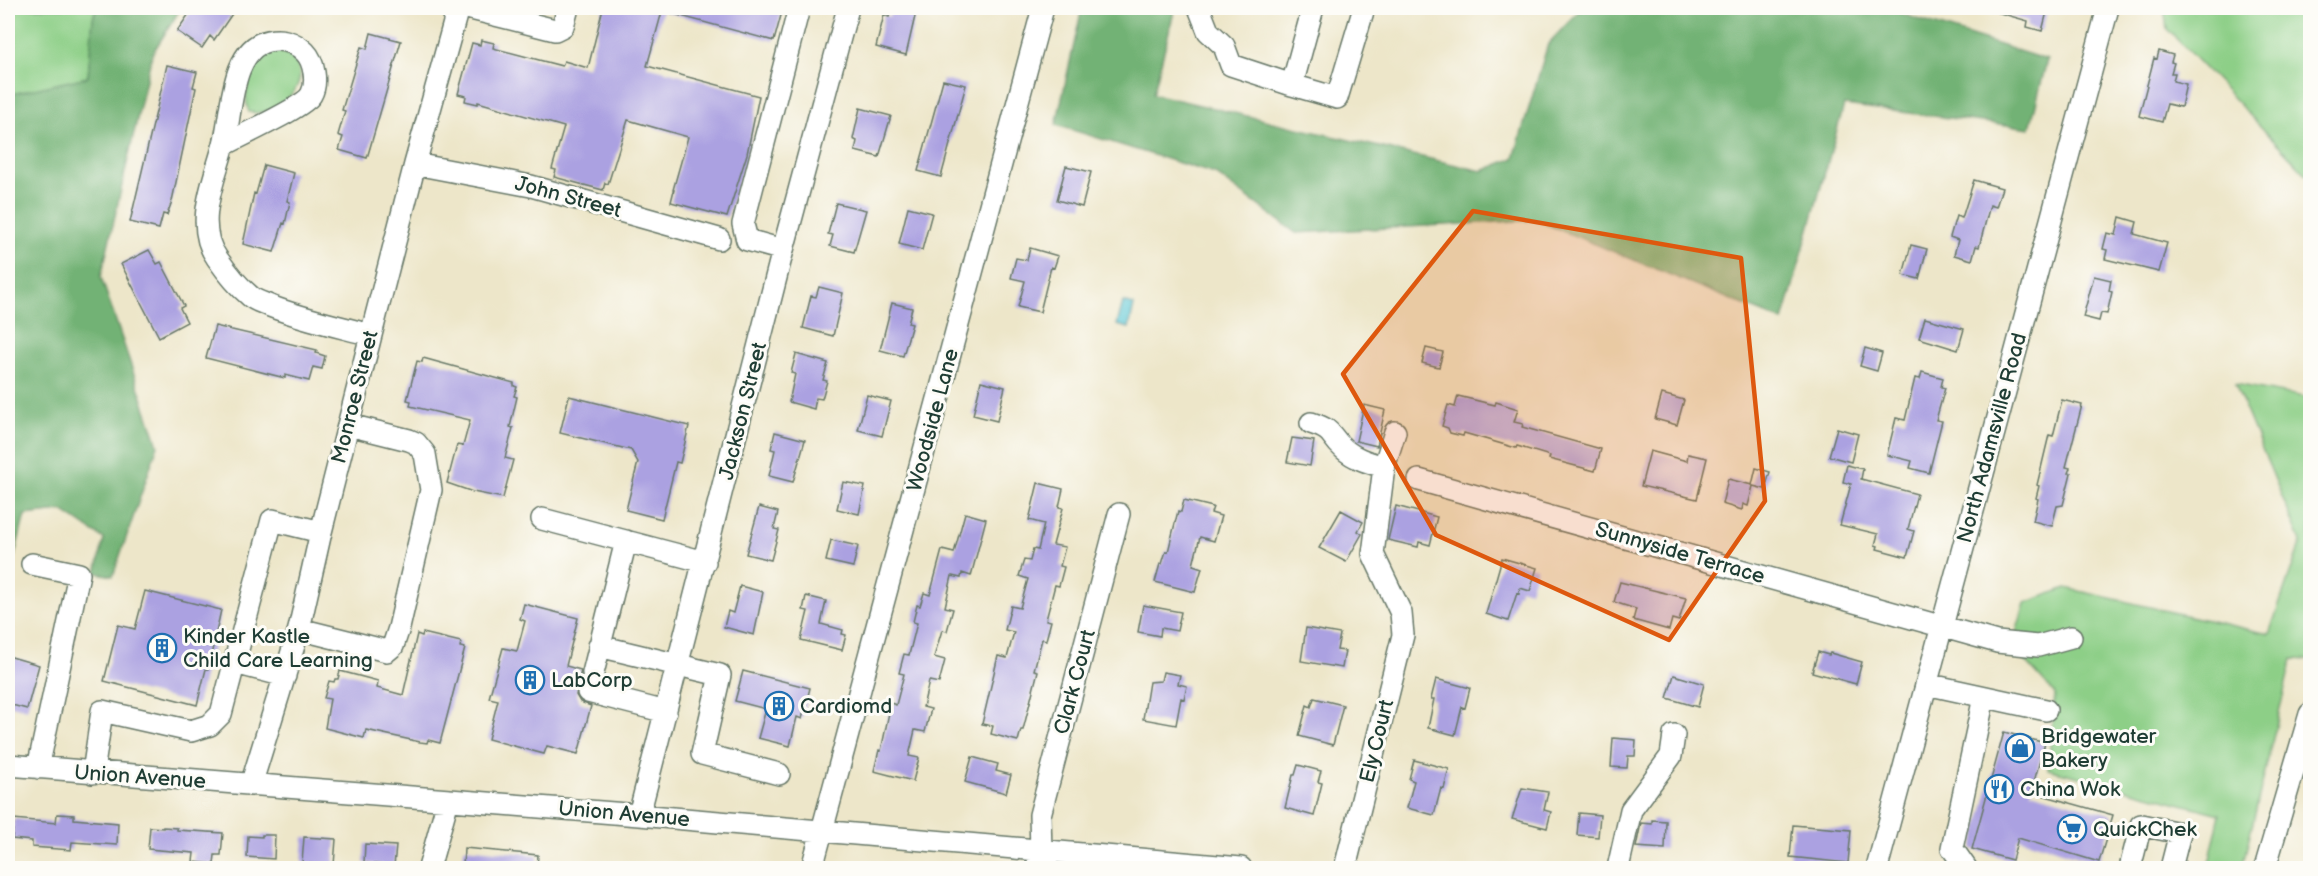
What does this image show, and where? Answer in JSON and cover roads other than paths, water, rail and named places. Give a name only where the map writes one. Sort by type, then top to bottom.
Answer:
[{"type":"street","name":"Monroe Street","points":[[251,785],[299,629],[371,335],[458,8]]},
{"type":"street","points":[[467,8],[504,12],[555,30],[563,26],[568,8]]},
{"type":"street","points":[[783,250],[747,240],[743,224],[799,8]]},
{"type":"street","name":"Jackson Street","points":[[639,815],[783,250],[848,8]]},
{"type":"street","name":"Woodside Lane","points":[[812,868],[1043,8]]},
{"type":"street","points":[[1199,8],[1208,31],[1224,46],[1231,65],[1337,98],[1364,8]]},
{"type":"street","points":[[1292,85],[1313,8]]},
{"type":"street","name":"North Adamsville Road","points":[[1877,868],[2108,8]]},
{"type":"street","points":[[224,145],[290,110],[311,96],[314,86],[314,67],[307,54],[294,44],[281,39],[265,41],[250,51],[237,72],[224,145],[216,165],[208,204],[206,225],[210,246],[216,258],[251,298],[298,317],[371,335]]},
{"type":"street","name":"John Street","points":[[415,164],[531,186],[719,239]]},
{"type":"street","points":[[1311,423],[1328,429],[1344,449],[1362,460],[1384,467],[1395,432]]},
{"type":"street","points":[[299,629],[387,651],[393,646],[399,628],[431,490],[425,454],[416,443],[409,440],[349,425]]},
{"type":"street","name":"Ely Court","points":[[1345,868],[1403,635],[1401,614],[1372,554],[1384,467]]},
{"type":"street","name":"Sunnyside Terrace","points":[[1419,480],[2009,645],[2038,646],[2071,637]]},
{"type":"street","name":"Clark Court","points":[[1039,860],[1040,815],[1119,514]]},
{"type":"street","points":[[542,519],[705,562]]},
{"type":"street","points":[[93,773],[102,711],[191,731],[210,725],[221,714],[272,520],[321,532]]},
{"type":"street","points":[[626,541],[588,692],[666,712]]},
{"type":"street","points":[[32,564],[79,574],[38,768]]},
{"type":"street","points":[[599,646],[720,675],[702,754],[779,774]]},
{"type":"street","points":[[235,663],[285,676]]},
{"type":"street","points":[[1926,684],[2046,710]]},
{"type":"street","points":[[1966,868],[1952,848],[1984,697]]},
{"type":"street","points":[[2265,868],[2310,714]]},
{"type":"street","points":[[1618,868],[1631,810],[1671,756],[1674,735]]},
{"type":"street","name":"Union Avenue","points":[[8,765],[639,815],[821,832],[1039,860],[1241,868]]},
{"type":"street","points":[[429,868],[448,800]]},
{"type":"street","points":[[2130,868],[2141,825],[2180,832],[2171,868]]},
{"type":"water","points":[[1123,302],[1134,305],[1129,328],[1117,325]]},
{"type":"place","name":"Kinder Kastle Child Care Learning","points":[[162,648]]},
{"type":"place","name":"LabCorp","points":[[530,680]]},
{"type":"place","name":"Cardiomd","points":[[779,706]]},
{"type":"place","name":"Bridgewater Bakery","points":[[2020,748]]},
{"type":"place","name":"China Wok","points":[[1999,789]]},
{"type":"place","name":"QuickChek","points":[[2072,829]]}]
